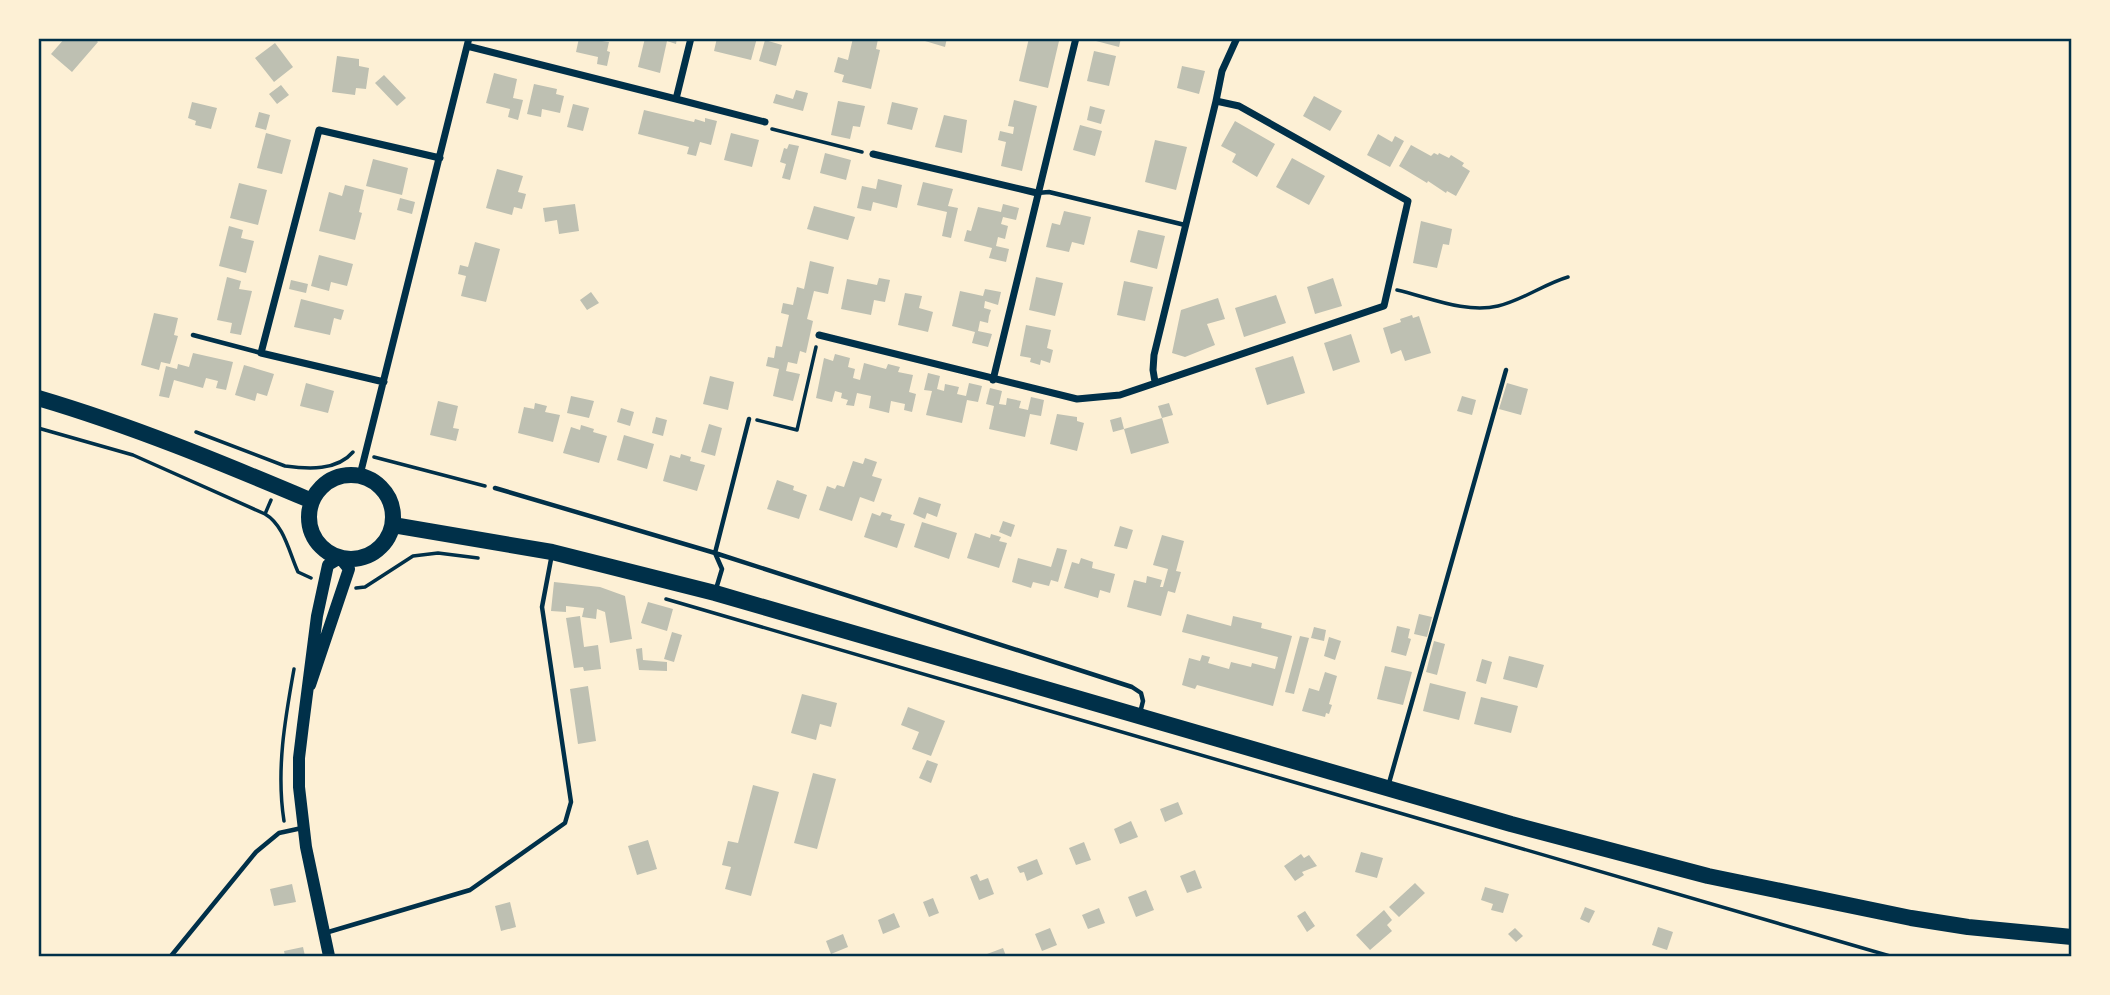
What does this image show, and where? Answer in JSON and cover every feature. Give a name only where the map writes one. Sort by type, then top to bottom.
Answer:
[{"type":"main road","points":[[38,398],[176,444],[312,500]]},
{"type":"main road","points":[[344,475],[360,475],[378,484],[386,492],[394,513],[393,525],[384,545],[375,552],[365,558],[340,558],[324,550],[313,535],[309,517],[312,500],[320,487],[331,480],[344,475]]},
{"type":"main road","points":[[393,525],[552,552],[715,593],[1633,857],[1804,898],[1959,925],[2071,937]]},
{"type":"street","points":[[676,99],[691,38]]},
{"type":"street","points":[[993,380],[1076,38]]},
{"type":"street","points":[[1155,382],[1154,355],[1222,71],[1237,38]]},
{"type":"street","points":[[360,475],[468,42],[765,122]]},
{"type":"street","points":[[819,335],[1077,399],[1099,398],[1120,395],[1384,306],[1408,201],[1239,106],[1216,100]]},
{"type":"street","points":[[384,382],[261,353],[319,130],[440,158]]},
{"type":"street","points":[[873,154],[1037,193]]},
{"type":"street","points":[[310,685],[349,569],[340,558],[328,565],[324,581],[299,758],[303,827],[329,957]]},
{"type":"lane","points":[[1037,193],[1049,192],[1185,225]]},
{"type":"lane","points":[[193,335],[261,353]]},
{"type":"lane","points":[[1387,788],[1506,370]]},
{"type":"lane","points":[[715,593],[722,569],[715,553],[749,419]]},
{"type":"lane","points":[[495,488],[715,553],[1132,687],[1141,693],[1143,701],[1139,716]]},
{"type":"lane","points":[[324,933],[470,890],[565,823],[571,802],[542,607],[552,552]]},
{"type":"lane","points":[[170,957],[256,852],[285,830],[303,827]]},
{"type":"path","points":[[765,122],[772,129],[873,154]]},
{"type":"path","points":[[1388,288],[1468,307],[1496,307],[1568,277]]},
{"type":"path","points":[[749,419],[797,429],[819,335]]},
{"type":"path","points":[[38,428],[133,455],[265,514],[272,518],[281,530],[298,572],[324,581]]},
{"type":"path","points":[[196,432],[285,466],[300,468],[330,466],[347,459],[355,450]]},
{"type":"path","points":[[365,454],[495,488]]},
{"type":"path","points":[[265,514],[271,500]]},
{"type":"path","points":[[344,586],[359,589],[365,587],[413,555],[438,553],[479,558]]},
{"type":"path","points":[[662,598],[1890,957]]},
{"type":"building","points":[[65,38],[94,38],[98,42],[72,72],[51,54]]},
{"type":"building","points":[[579,38],[603,38],[602,41],[609,42],[607,66],[597,64],[598,57],[576,52]]},
{"type":"building","points":[[645,38],[677,38],[676,44],[667,41],[660,73],[638,67]]},
{"type":"building","points":[[717,38],[757,38],[751,60],[714,51]]},
{"type":"building","points":[[853,38],[878,39],[876,49],[880,50],[871,89],[842,82],[844,75],[834,72],[838,57],[848,60]]},
{"type":"building","points":[[915,38],[947,38],[945,47]]},
{"type":"building","points":[[1029,38],[1054,38],[1059,41],[1048,88],[1019,81]]},
{"type":"building","points":[[1097,38],[1121,38],[1119,47],[1096,41]]},
{"type":"building","points":[[765,40],[782,45],[776,66],[759,61]]},
{"type":"building","points":[[275,43],[293,67],[274,82],[255,58]]},
{"type":"building","points":[[1094,51],[1116,56],[1109,86],[1087,81]]},
{"type":"building","points":[[337,56],[359,59],[359,66],[369,68],[366,89],[356,88],[355,95],[332,92]]},
{"type":"building","points":[[1182,66],[1205,71],[1199,94],[1177,88]]},
{"type":"building","points":[[494,73],[517,79],[513,98],[523,100],[518,120],[508,117],[510,109],[486,103]]},
{"type":"building","points":[[384,75],[406,98],[397,106],[375,83]]},
{"type":"building","points":[[534,84],[557,89],[556,94],[564,96],[560,113],[542,109],[541,117],[527,114]]},
{"type":"building","points":[[281,85],[289,95],[277,104],[269,94]]},
{"type":"building","points":[[796,90],[808,93],[803,111],[773,103],[776,94],[793,99]]},
{"type":"building","points":[[1314,96],[1342,111],[1330,131],[1303,116]]},
{"type":"building","points":[[1014,100],[1037,106],[1022,171],[1001,166],[1006,142],[998,140],[1000,131],[1013,134],[1014,127],[1008,126]]},
{"type":"building","points":[[838,101],[865,106],[860,127],[853,126],[850,139],[831,135]]},
{"type":"building","points":[[192,102],[217,108],[211,129],[195,125],[196,121],[188,118]]},
{"type":"building","points":[[892,102],[918,108],[912,130],[887,124]]},
{"type":"building","points":[[573,104],[589,108],[583,131],[567,127]]},
{"type":"building","points":[[1090,106],[1105,110],[1101,124],[1087,120]]},
{"type":"building","points":[[644,110],[694,122],[695,119],[705,122],[705,118],[717,121],[711,145],[700,142],[696,156],[687,154],[689,147],[638,134]]},
{"type":"building","points":[[259,112],[270,115],[266,130],[255,127]]},
{"type":"building","points":[[944,115],[967,120],[962,153],[935,147]]},
{"type":"building","points":[[1235,121],[1275,144],[1257,177],[1232,162],[1236,154],[1221,146]]},
{"type":"building","points":[[1080,125],[1102,131],[1095,156],[1073,150]]},
{"type":"building","points":[[266,133],[291,140],[282,174],[257,168]]},
{"type":"building","points":[[731,133],[759,140],[752,167],[724,160]]},
{"type":"building","points":[[1378,134],[1392,142],[1395,136],[1404,141],[1390,167],[1367,155]]},
{"type":"building","points":[[1155,140],[1187,147],[1176,190],[1145,182]]},
{"type":"building","points":[[789,144],[799,146],[790,180],[782,178],[786,164],[780,162],[784,148],[787,149]]},
{"type":"building","points":[[1411,145],[1431,156],[1439,153],[1449,158],[1451,155],[1464,163],[1462,166],[1470,171],[1456,196],[1399,166]]},
{"type":"building","points":[[825,153],[851,160],[846,180],[820,173]]},
{"type":"building","points":[[1292,158],[1325,176],[1309,205],[1276,187]]},
{"type":"building","points":[[373,159],[408,168],[402,195],[366,186]]},
{"type":"building","points":[[497,169],[523,176],[518,192],[526,194],[522,209],[514,207],[512,215],[486,208]]},
{"type":"building","points":[[878,179],[902,185],[897,208],[873,202],[871,211],[857,208],[862,186],[876,189]]},
{"type":"building","points":[[923,182],[953,189],[948,206],[958,208],[951,238],[942,236],[947,212],[917,205]]},
{"type":"building","points":[[239,183],[267,190],[258,225],[230,218]]},
{"type":"building","points":[[345,185],[364,190],[359,212],[362,213],[355,240],[319,231],[329,192],[342,196]]},
{"type":"building","points":[[400,198],[415,202],[412,214],[397,210]]},
{"type":"building","points":[[575,204],[579,231],[559,234],[557,220],[545,222],[543,208]]},
{"type":"building","points":[[1003,204],[1019,208],[1016,220],[1003,217],[1001,224],[1008,226],[1005,239],[998,237],[996,246],[1009,249],[1006,262],[989,258],[992,248],[964,241],[967,230],[971,231],[978,207],[1001,212]]},
{"type":"building","points":[[814,206],[855,217],[848,240],[807,229]]},
{"type":"building","points":[[1064,211],[1091,217],[1084,245],[1072,242],[1069,252],[1046,247],[1052,223],[1060,225]]},
{"type":"building","points":[[1421,221],[1452,229],[1449,245],[1443,244],[1437,268],[1413,263]]},
{"type":"building","points":[[229,226],[243,230],[241,238],[254,241],[246,273],[219,266]]},
{"type":"building","points":[[1138,230],[1165,236],[1157,269],[1130,262]]},
{"type":"building","points":[[475,242],[500,249],[486,302],[461,296],[466,276],[458,274],[460,265],[468,267]]},
{"type":"building","points":[[319,255],[353,264],[347,286],[331,282],[329,291],[311,286]]},
{"type":"building","points":[[810,261],[834,267],[828,294],[814,291],[807,319],[813,321],[806,353],[800,351],[797,364],[788,362],[786,371],[800,374],[793,401],[773,396],[779,369],[766,366],[768,357],[774,358],[776,346],[782,347],[789,315],[781,313],[783,303],[793,305],[797,287],[804,289]]},
{"type":"building","points":[[227,277],[241,281],[239,289],[252,291],[241,335],[230,333],[232,323],[217,320]]},
{"type":"building","points":[[1036,277],[1063,283],[1055,316],[1029,310]]},
{"type":"building","points":[[879,278],[890,280],[885,302],[874,300],[871,315],[841,309],[847,279],[877,285]]},
{"type":"building","points":[[1333,278],[1342,306],[1315,314],[1307,287]]},
{"type":"building","points":[[291,280],[308,284],[306,293],[289,289]]},
{"type":"building","points":[[1124,281],[1153,287],[1145,321],[1117,315]]},
{"type":"building","points":[[985,289],[1001,292],[998,305],[985,301],[984,308],[991,310],[988,323],[980,321],[978,331],[992,334],[988,347],[972,343],[975,332],[952,326],[960,291],[983,296]]},
{"type":"building","points":[[591,292],[599,303],[587,310],[580,300]]},
{"type":"building","points":[[905,293],[922,296],[919,308],[933,312],[928,332],[898,325]]},
{"type":"building","points":[[1276,295],[1286,323],[1244,337],[1235,308]]},
{"type":"building","points":[[1218,298],[1225,319],[1207,324],[1215,345],[1185,357],[1172,353],[1181,310]]},
{"type":"building","points":[[301,299],[344,310],[341,320],[334,318],[330,335],[294,327]]},
{"type":"building","points":[[154,313],[178,318],[174,335],[178,336],[170,364],[161,362],[159,370],[141,365]]},
{"type":"building","points":[[1412,315],[1413,318],[1419,316],[1431,353],[1405,361],[1401,350],[1391,354],[1383,328]]},
{"type":"building","points":[[1026,325],[1051,330],[1047,348],[1053,350],[1050,363],[1041,360],[1040,365],[1030,362],[1031,358],[1020,356]]},
{"type":"building","points":[[1351,334],[1360,362],[1333,371],[1324,343]]},
{"type":"building","points":[[193,353],[233,362],[226,390],[216,388],[218,381],[206,378],[203,388],[174,380],[169,398],[159,396],[166,366],[177,369],[178,364],[189,367]]},
{"type":"building","points":[[835,354],[850,358],[848,367],[855,369],[853,378],[860,380],[864,363],[886,369],[888,364],[900,367],[898,372],[913,375],[909,392],[916,394],[912,412],[904,410],[905,404],[891,401],[889,413],[869,408],[871,396],[857,393],[854,406],[846,405],[848,400],[841,398],[842,393],[835,391],[832,402],[816,398],[824,358],[833,361]]},
{"type":"building","points":[[1293,356],[1305,393],[1267,405],[1255,368]]},
{"type":"building","points":[[244,365],[274,374],[267,396],[257,393],[255,401],[235,395]]},
{"type":"building","points":[[928,373],[940,376],[937,389],[944,391],[945,384],[959,387],[957,394],[966,396],[969,383],[982,386],[978,402],[967,400],[962,423],[926,415],[932,391],[924,390]]},
{"type":"building","points":[[710,376],[734,382],[728,410],[703,404]]},
{"type":"building","points":[[306,383],[334,391],[328,413],[300,406]]},
{"type":"building","points":[[1507,383],[1528,389],[1521,415],[1499,409]]},
{"type":"building","points":[[990,388],[1002,391],[999,404],[1006,405],[1007,398],[1021,401],[1019,408],[1028,410],[1031,397],[1044,400],[1041,416],[1030,414],[1025,437],[989,429],[994,406],[986,404]]},
{"type":"building","points":[[571,396],[594,401],[589,418],[567,413]]},
{"type":"building","points":[[1462,396],[1476,400],[1472,415],[1457,411]]},
{"type":"building","points":[[438,401],[458,406],[453,428],[459,429],[456,441],[430,435]]},
{"type":"building","points":[[535,403],[547,406],[545,412],[560,415],[553,442],[518,433],[524,407],[534,409]]},
{"type":"building","points":[[1169,403],[1173,415],[1162,418],[1158,406]]},
{"type":"building","points":[[621,408],[634,412],[630,426],[617,422]]},
{"type":"building","points":[[1057,414],[1077,417],[1077,421],[1084,423],[1077,451],[1050,444]]},
{"type":"building","points":[[656,417],[667,420],[663,436],[652,433]]},
{"type":"building","points":[[1121,417],[1124,429],[1113,432],[1110,420]]},
{"type":"building","points":[[1162,418],[1169,443],[1131,454],[1124,429]]},
{"type":"building","points":[[709,424],[722,428],[715,456],[701,452]]},
{"type":"building","points":[[581,425],[607,436],[599,463],[563,453],[571,427],[580,430]]},
{"type":"building","points":[[624,435],[654,444],[647,469],[617,460]]},
{"type":"building","points":[[681,454],[691,457],[690,461],[705,465],[697,491],[663,481],[670,455],[680,458]]},
{"type":"building","points":[[865,458],[877,462],[872,476],[882,479],[874,502],[860,497],[852,521],[819,510],[827,486],[835,489],[837,485],[844,487],[853,461],[863,464]]},
{"type":"building","points":[[777,480],[794,486],[793,490],[807,495],[799,519],[767,509]]},
{"type":"building","points":[[919,497],[941,504],[937,517],[927,513],[925,519],[913,514]]},
{"type":"building","points":[[882,512],[892,515],[890,520],[905,524],[897,548],[864,537],[872,513],[880,516]]},
{"type":"building","points":[[1003,521],[1015,525],[1011,537],[999,532]]},
{"type":"building","points":[[922,522],[957,533],[949,559],[914,547]]},
{"type":"building","points":[[1120,526],[1133,530],[1127,549],[1114,546]]},
{"type":"building","points":[[975,533],[990,538],[991,534],[1001,537],[999,541],[1007,543],[999,568],[967,558]]},
{"type":"building","points":[[1162,535],[1184,541],[1176,571],[1181,572],[1175,593],[1168,591],[1161,616],[1127,607],[1134,580],[1146,583],[1147,576],[1162,580],[1160,587],[1163,587],[1168,569],[1153,565]]},
{"type":"building","points":[[1057,548],[1067,550],[1058,582],[1051,580],[1049,586],[1033,582],[1031,588],[1012,582],[1018,558],[1051,567]]},
{"type":"building","points":[[1081,558],[1093,562],[1092,568],[1115,574],[1110,593],[1100,590],[1098,598],[1064,588],[1072,562],[1079,564]]},
{"type":"building","points":[[554,582],[600,587],[625,596],[632,639],[610,643],[605,612],[597,609],[596,619],[582,617],[584,608],[566,606],[566,612],[551,611]]},
{"type":"building","points":[[648,602],[673,609],[667,631],[641,623]]},
{"type":"building","points":[[1187,614],[1231,626],[1233,616],[1262,623],[1261,628],[1292,636],[1273,706],[1197,685],[1195,689],[1182,685],[1189,658],[1200,661],[1202,655],[1210,657],[1208,663],[1229,669],[1231,662],[1251,667],[1252,663],[1275,669],[1278,657],[1182,632]]},
{"type":"building","points":[[1419,614],[1432,617],[1427,637],[1414,634]]},
{"type":"building","points":[[580,616],[584,647],[598,645],[601,669],[584,671],[583,667],[574,668],[566,618]]},
{"type":"building","points":[[1397,626],[1410,629],[1408,638],[1411,639],[1406,656],[1391,652]]},
{"type":"building","points":[[1314,627],[1326,630],[1324,641],[1311,638]]},
{"type":"building","points":[[672,632],[682,635],[674,662],[664,659]]},
{"type":"building","points":[[1300,636],[1309,638],[1294,694],[1285,692]]},
{"type":"building","points":[[1329,637],[1341,641],[1335,660],[1324,656]]},
{"type":"building","points":[[1434,641],[1445,644],[1437,675],[1426,672]]},
{"type":"building","points":[[642,648],[643,660],[667,662],[667,671],[639,670],[636,649]]},
{"type":"building","points":[[1509,656],[1544,665],[1537,688],[1503,679]]},
{"type":"building","points":[[1482,659],[1492,662],[1486,684],[1476,681]]},
{"type":"building","points":[[1385,666],[1412,672],[1403,705],[1377,699]]},
{"type":"building","points":[[1325,672],[1337,676],[1329,714],[1326,713],[1325,717],[1302,711],[1309,688],[1319,691]]},
{"type":"building","points":[[1430,683],[1466,692],[1459,720],[1423,711]]},
{"type":"building","points":[[588,686],[596,741],[578,744],[570,689]]},
{"type":"building","points":[[802,694],[837,703],[831,727],[820,724],[816,740],[791,733]]},
{"type":"building","points":[[1481,697],[1518,706],[1511,733],[1474,724]]},
{"type":"building","points":[[908,707],[945,721],[931,756],[912,749],[919,732],[901,725]]},
{"type":"building","points":[[927,760],[938,764],[931,783],[919,778]]},
{"type":"building","points":[[813,773],[836,779],[817,849],[794,843]]},
{"type":"building","points":[[753,785],[779,792],[751,896],[725,889],[731,867],[722,865],[728,841],[738,843]]},
{"type":"building","points":[[1178,802],[1183,814],[1165,822],[1160,809]]},
{"type":"building","points":[[1131,821],[1138,837],[1120,844],[1114,829]]},
{"type":"building","points":[[648,840],[657,869],[637,875],[628,846]]},
{"type":"building","points":[[1084,842],[1091,860],[1076,865],[1069,848]]},
{"type":"building","points":[[1361,852],[1383,858],[1377,878],[1355,872]]},
{"type":"building","points":[[1301,854],[1304,858],[1309,855],[1317,866],[1302,872],[1304,875],[1295,881],[1284,866]]},
{"type":"building","points":[[1037,859],[1043,874],[1027,881],[1024,872],[1020,873],[1017,867]]},
{"type":"building","points":[[1195,870],[1202,888],[1187,893],[1180,876]]},
{"type":"building","points":[[977,874],[980,881],[988,878],[994,894],[979,900],[970,877]]},
{"type":"building","points":[[1415,883],[1425,893],[1399,917],[1389,907]]},
{"type":"building","points":[[292,884],[296,902],[274,906],[270,889]]},
{"type":"building","points":[[1485,887],[1509,894],[1503,913],[1491,910],[1493,904],[1481,900]]},
{"type":"building","points":[[1146,890],[1154,910],[1136,917],[1128,897]]},
{"type":"building","points":[[933,898],[939,913],[929,917],[923,902]]},
{"type":"building","points":[[510,902],[516,927],[501,931],[495,906]]},
{"type":"building","points":[[1585,907],[1595,911],[1589,923],[1580,919]]},
{"type":"building","points":[[1099,908],[1105,923],[1088,929],[1082,915]]},
{"type":"building","points":[[1384,910],[1392,920],[1387,925],[1392,931],[1370,950],[1356,935]]},
{"type":"building","points":[[1305,911],[1315,926],[1307,932],[1297,916]]},
{"type":"building","points":[[894,913],[900,927],[883,934],[878,920]]},
{"type":"building","points":[[1658,927],[1673,932],[1667,950],[1652,945]]},
{"type":"building","points":[[1050,928],[1057,945],[1042,951],[1035,934]]},
{"type":"building","points":[[1515,928],[1523,936],[1516,942],[1508,934]]},
{"type":"building","points":[[843,934],[848,947],[831,954],[826,941]]},
{"type":"building","points":[[303,947],[305,956],[285,956],[284,951]]},
{"type":"building","points":[[1003,948],[1006,956],[987,954]]}]
